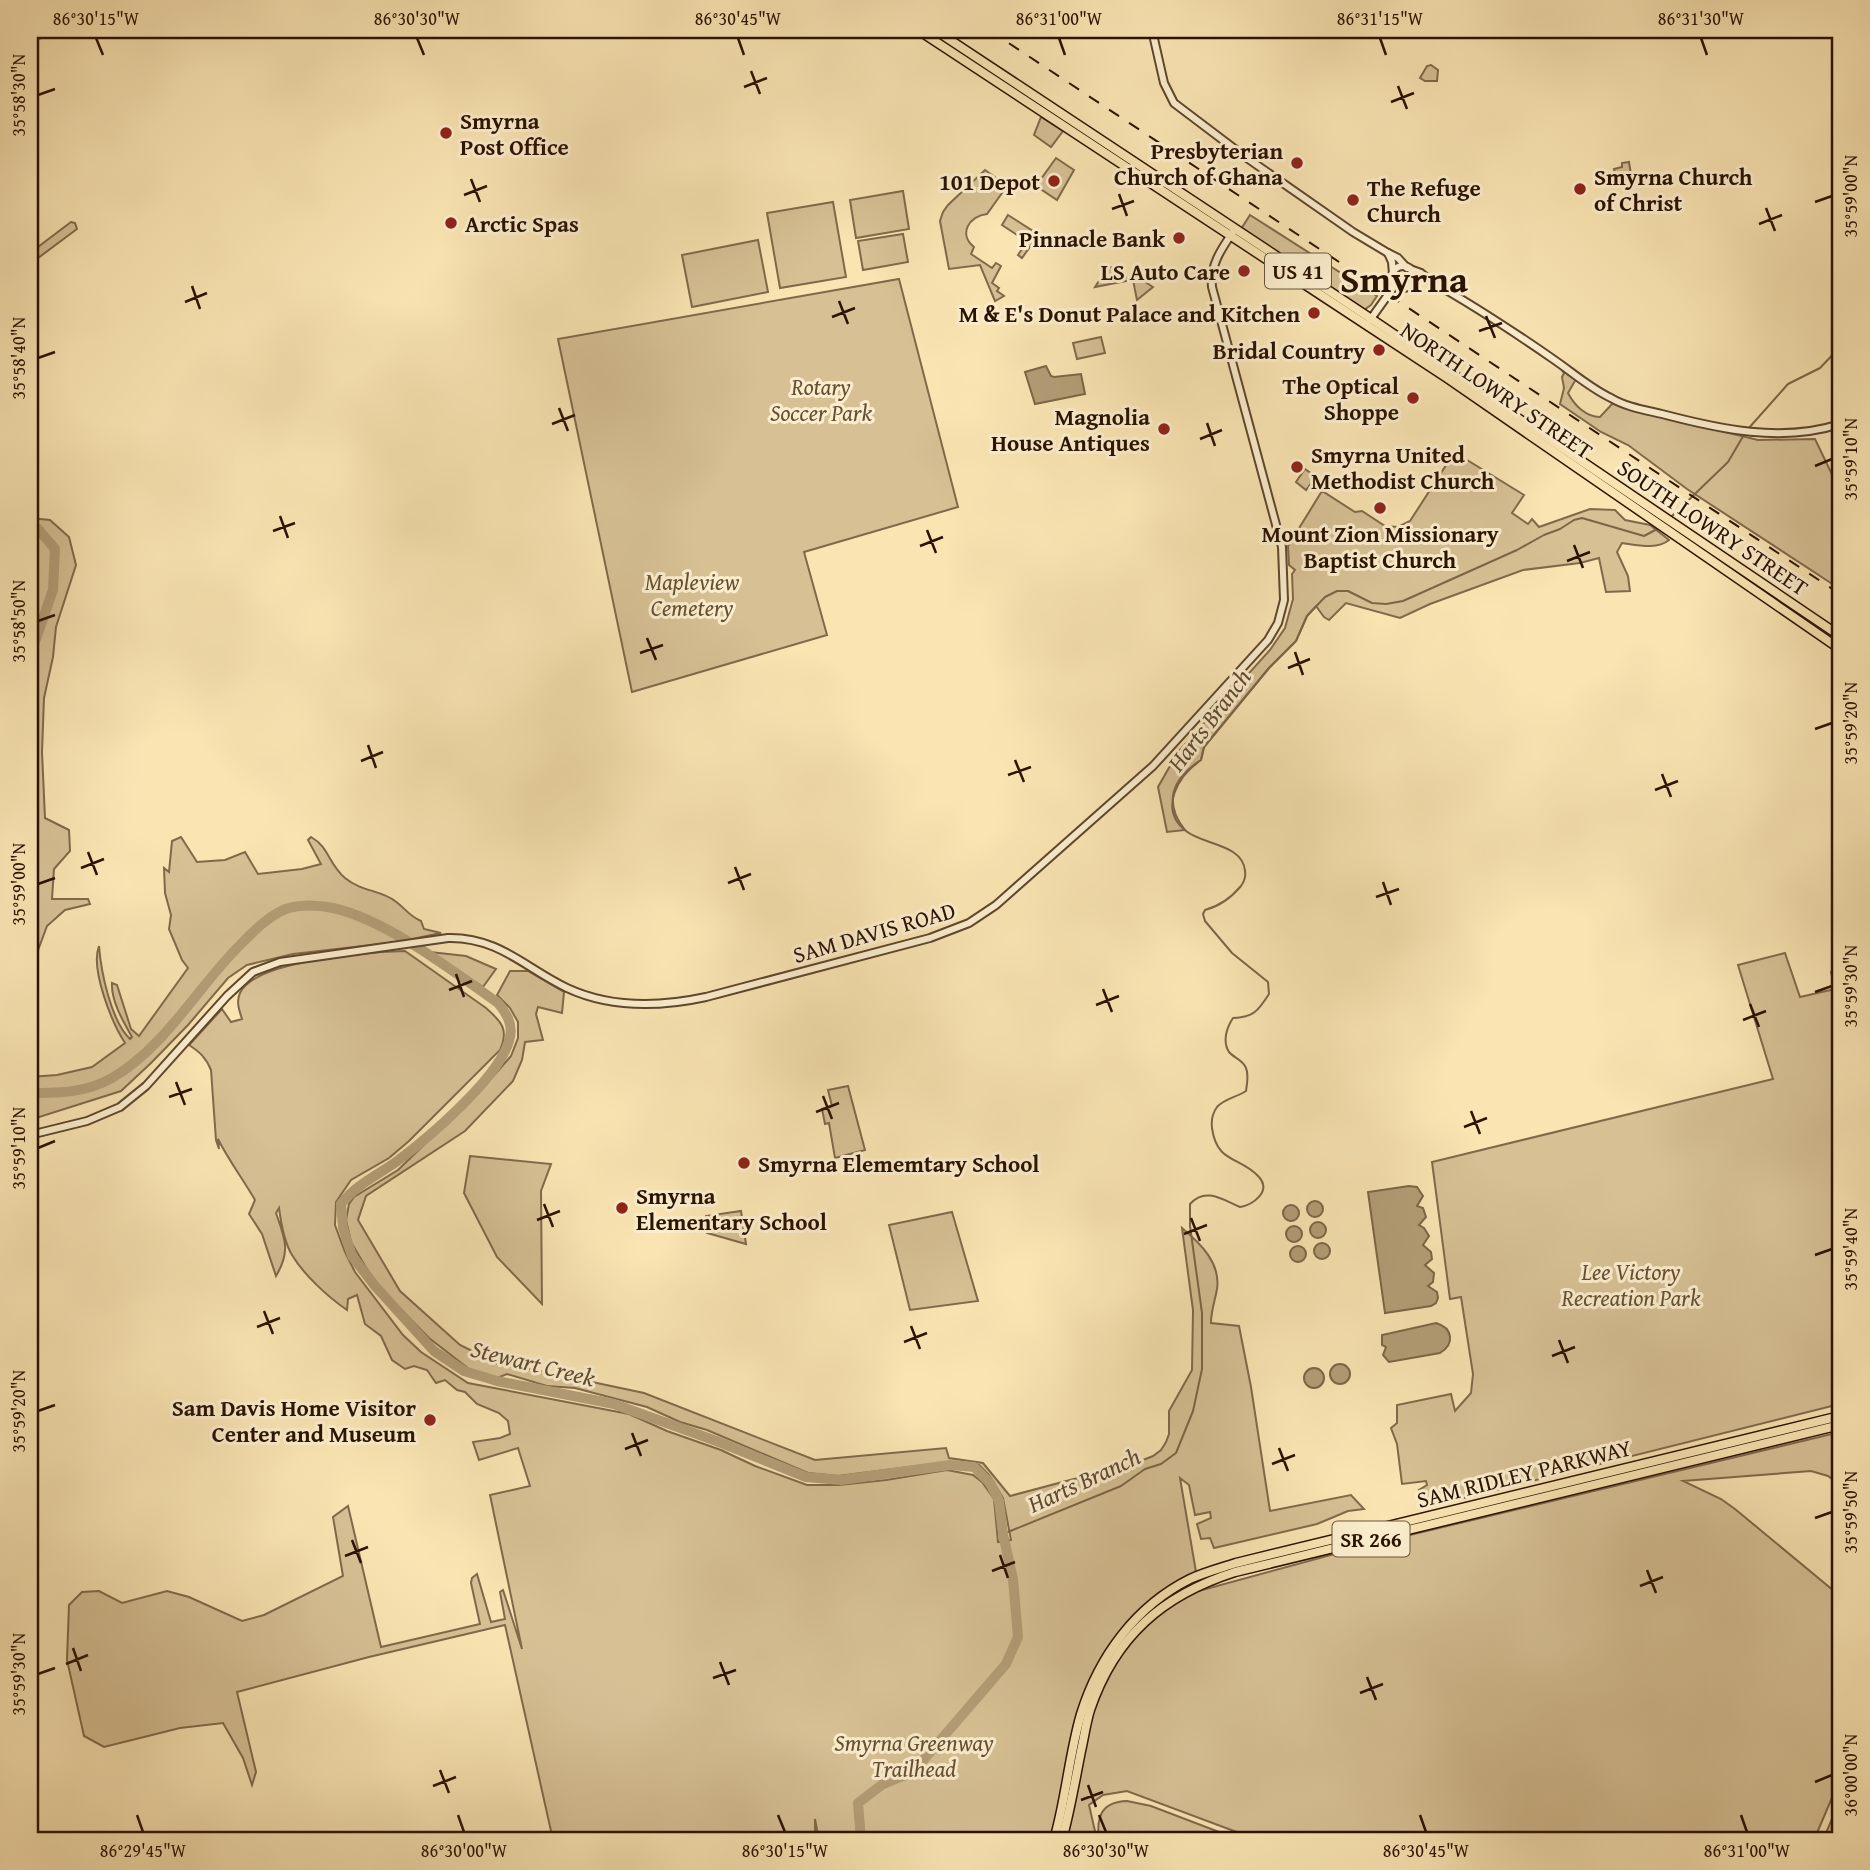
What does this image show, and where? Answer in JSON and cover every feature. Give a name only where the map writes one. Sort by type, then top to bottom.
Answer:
[{"type":"main road","name":"US 41","points":[[918,30],[1232,233]]},
{"type":"main road","name":"SOUTH LOWRY STREET","points":[[935,30],[1656,517],[1840,636]]},
{"type":"main road","name":"US 41","points":[[1674,529],[1840,649]]},
{"type":"main road","name":"SAM RIDLEY PARKWAY","points":[[1054,1840],[1081,1713],[1099,1670],[1119,1636],[1145,1609],[1191,1579],[1236,1563],[1840,1416]]},
{"type":"main road","name":"SAM RIDLEY PARKWAY","points":[[1062,1840],[1089,1712],[1100,1685],[1131,1636],[1151,1615],[1202,1583],[1248,1569],[1840,1425]]},
{"type":"street","points":[[30,37],[56,30]]},
{"type":"street","points":[[1152,30],[1164,83],[1172,101],[1244,156],[1353,232],[1398,257],[1413,274],[1412,282]]},
{"type":"street","name":"SAM DAVIS ROAD","points":[[30,1135],[103,1116],[127,1102],[146,1086],[227,996],[253,972],[280,962],[441,939],[468,939],[509,953],[568,988],[600,999],[642,1004],[706,998],[930,938],[962,926],[996,905],[1159,759],[1268,640],[1282,611],[1285,586],[1283,547],[1212,288],[1211,275],[1215,260],[1232,233]]},
{"type":"street","points":[[1369,322],[1395,285],[1388,253]]},
{"type":"street","points":[[1393,274],[1399,267],[1421,272],[1432,282],[1619,402],[1718,428],[1766,433],[1806,432],[1840,424]]},
{"type":"street","points":[[1395,285],[1406,288],[1412,282],[1432,282]]},
{"type":"green space","points":[[1431,65],[1438,70],[1437,81],[1425,81],[1420,78],[1427,66]]},
{"type":"green space","points":[[1041,117],[1063,131],[1051,147],[1034,135]]},
{"type":"green space","name":"101 Depot","points":[[1056,158],[1074,170],[1057,200],[1036,186]]},
{"type":"green space","points":[[1629,162],[1632,181],[1617,180],[1614,169]]},
{"type":"green space","points":[[985,170],[1007,186],[987,214],[975,218],[966,231],[969,242],[974,247],[971,254],[992,268],[996,263],[1001,266],[992,283],[1004,296],[995,301],[980,265],[949,269],[940,221],[948,205]]},
{"type":"green space","points":[[903,191],[909,229],[856,238],[850,200]]},
{"type":"green space","points":[[833,202],[846,277],[780,288],[767,213]]},
{"type":"green space","points":[[1008,215],[1036,233],[1037,237],[1022,258],[1018,255],[1024,246],[1023,239],[1002,225]]},
{"type":"green space","points":[[1250,215],[1377,296],[1371,305],[1364,310],[1241,229]]},
{"type":"green space","points":[[71,222],[75,223],[77,229],[30,264],[30,253]]},
{"type":"green space","points":[[903,234],[908,262],[863,270],[858,241]]},
{"type":"green space","points":[[758,240],[768,292],[692,307],[682,255]]},
{"type":"green space","points":[[1109,266],[1129,279],[1131,280],[1095,287]]},
{"type":"green space","points":[[1136,276],[1153,287],[1137,300],[1133,280]]},
{"type":"green space","name":"Rotary Soccer Park","points":[[899,279],[958,507],[804,552],[827,635],[632,692],[558,339]]},
{"type":"green space","points":[[1101,337],[1105,353],[1077,359],[1073,343]]},
{"type":"green space","points":[[1561,369],[1576,379],[1568,393],[1574,402],[1585,413],[1595,416],[1600,417],[1613,403],[1758,440],[1815,439],[1840,491],[1840,589],[1687,489],[1628,445],[1601,432],[1560,404],[1564,388],[1564,373]]},
{"type":"green space","points":[[1459,455],[1524,495],[1512,513],[1528,524],[1532,519],[1539,527],[1590,509],[1615,510],[1625,520],[1650,525],[1669,540],[1653,546],[1622,543],[1617,552],[1628,576],[1630,591],[1606,592],[1599,558],[1523,570],[1430,604],[1400,618],[1346,603],[1329,620],[1316,606],[1307,616],[1296,641],[1269,668],[1204,747],[1201,760],[1177,783],[1174,810],[1185,830],[1167,832],[1158,787],[1178,752],[1270,650],[1285,628],[1293,599],[1292,574],[1295,570],[1289,565],[1288,546],[1322,491],[1355,512],[1362,511],[1385,526],[1398,527],[1410,521],[1452,456]]},
{"type":"green space","points":[[1305,469],[1316,477],[1306,490],[1296,482]]},
{"type":"green space","points":[[30,518],[50,520],[69,537],[76,565],[56,627],[44,698],[42,752],[45,818],[69,830],[70,851],[54,869],[52,899],[88,899],[90,904],[65,910],[47,926],[30,972]]},
{"type":"green space","points":[[181,837],[197,862],[225,860],[245,852],[258,874],[321,864],[308,840],[311,837],[322,846],[345,878],[358,886],[390,897],[421,921],[424,929],[441,933],[398,942],[293,954],[247,965],[228,978],[188,1025],[121,1091],[30,1120],[30,1077],[57,1075],[92,1067],[125,1043],[114,1023],[100,982],[97,968],[99,946],[112,1009],[130,1039],[132,1037],[116,1004],[112,983],[117,985],[131,1029],[139,1036],[188,968],[169,929],[171,915],[165,893],[164,868],[169,872],[172,841]]},
{"type":"green space","name":"Smyrna Greenway Trailhead","points":[[405,951],[492,1013],[504,1032],[503,1043],[500,1050],[409,1141],[389,1158],[351,1180],[336,1202],[335,1225],[355,1272],[403,1335],[421,1352],[468,1383],[629,1414],[807,1485],[886,1480],[947,1470],[973,1475],[982,1482],[994,1499],[998,1542],[1011,1540],[1003,1498],[989,1475],[979,1465],[949,1462],[838,1476],[808,1473],[647,1407],[575,1388],[547,1386],[507,1374],[497,1378],[469,1369],[429,1338],[380,1288],[351,1242],[346,1220],[349,1204],[354,1197],[398,1170],[482,1089],[511,1056],[518,1038],[518,1022],[510,1008],[497,995],[510,971],[528,971],[564,992],[562,1013],[538,1007],[536,1014],[543,1040],[525,1042],[522,1060],[513,1081],[465,1131],[366,1196],[358,1220],[400,1291],[460,1345],[500,1365],[644,1393],[815,1460],[946,1448],[949,1458],[983,1463],[1010,1496],[1138,1462],[1161,1450],[1169,1434],[1169,1411],[1192,1370],[1193,1310],[1182,1228],[1208,1254],[1216,1271],[1217,1289],[1211,1323],[1239,1326],[1270,1511],[1351,1495],[1364,1509],[1348,1511],[1317,1524],[1214,1548],[1210,1538],[1201,1539],[1197,1524],[1211,1518],[1210,1512],[1195,1515],[1189,1485],[1180,1478],[1196,1572],[1195,1592],[1364,1546],[1840,1432],[1840,1485],[1828,1476],[1811,1471],[1683,1481],[1721,1499],[1735,1509],[1840,1596],[1840,1779],[1814,1840],[1258,1840],[1127,1791],[1103,1795],[1089,1805],[1097,1840],[819,1840],[815,1819],[815,1840],[553,1840],[505,1625],[237,1692],[256,1772],[252,1785],[243,1758],[223,1723],[180,1728],[104,1747],[84,1736],[67,1660],[69,1605],[82,1592],[99,1591],[122,1603],[167,1591],[189,1597],[242,1621],[264,1615],[343,1576],[333,1517],[348,1506],[381,1647],[480,1624],[471,1583],[477,1574],[491,1622],[505,1619],[500,1592],[503,1590],[522,1649],[490,1495],[530,1486],[518,1448],[479,1460],[473,1442],[510,1434],[508,1421],[499,1413],[477,1404],[465,1392],[457,1390],[445,1380],[436,1383],[427,1370],[414,1366],[405,1369],[392,1360],[381,1336],[365,1324],[357,1295],[348,1299],[347,1310],[317,1285],[297,1263],[285,1238],[279,1208],[276,1213],[284,1238],[285,1252],[276,1276],[262,1234],[249,1214],[255,1200],[218,1139],[219,1149],[216,1140],[211,1070],[202,1056],[189,1045],[222,1009],[231,1022],[242,1019],[238,1003],[240,993],[250,982],[267,973],[315,960]]},
{"type":"green space","points":[[430,952],[466,956],[496,969],[483,987]]},
{"type":"green space","name":"Lee Victory Recreation Park","points":[[1785,953],[1800,997],[1835,989],[1831,972],[1840,969],[1840,1404],[1432,1506],[1430,1498],[1422,1499],[1419,1490],[1427,1485],[1426,1481],[1402,1484],[1397,1444],[1391,1428],[1397,1423],[1397,1405],[1451,1394],[1455,1411],[1471,1393],[1473,1374],[1461,1297],[1450,1299],[1432,1162],[1773,1079],[1738,965]]},
{"type":"green space","points":[[848,1086],[865,1150],[835,1158],[829,1123],[825,1124],[822,1109],[832,1106],[828,1090]]},
{"type":"green space","points":[[470,1156],[551,1164],[541,1191],[542,1304],[497,1257],[464,1193]]},
{"type":"green space","points":[[741,1211],[746,1244],[707,1233],[706,1216]]},
{"type":"green space","points":[[952,1212],[978,1301],[910,1310],[889,1225]]},
{"type":"green space","points":[[1840,1800],[1840,1840],[1823,1840]]},
{"type":"green space","points":[[1127,1801],[1151,1806],[1240,1840],[1099,1840],[1098,1824],[1102,1812],[1111,1804]]},
{"type":"shaded area","points":[[1046,366],[1054,377],[1081,374],[1085,394],[1035,404],[1025,372]]},
{"type":"shaded area","points":[[1417,1187],[1423,1196],[1417,1206],[1423,1208],[1426,1217],[1419,1225],[1429,1236],[1423,1245],[1431,1252],[1432,1259],[1425,1265],[1434,1273],[1433,1282],[1428,1286],[1437,1292],[1438,1298],[1431,1306],[1385,1313],[1368,1192]]},
{"type":"shaded area","points":[[1315,1201],[1321,1203],[1321,1215],[1315,1217],[1309,1215],[1307,1209],[1309,1203]]},
{"type":"shaded area","points":[[1291,1205],[1297,1207],[1297,1219],[1291,1221],[1285,1219],[1283,1213],[1285,1207]]},
{"type":"shaded area","points":[[1318,1222],[1324,1224],[1324,1236],[1318,1238],[1312,1236],[1310,1230],[1312,1224]]},
{"type":"shaded area","points":[[1294,1226],[1300,1228],[1300,1240],[1294,1242],[1288,1240],[1286,1234],[1288,1228]]},
{"type":"shaded area","points":[[1322,1243],[1328,1245],[1328,1257],[1322,1259],[1316,1257],[1314,1251],[1316,1245]]},
{"type":"shaded area","points":[[1298,1246],[1304,1248],[1304,1260],[1298,1262],[1292,1260],[1290,1254],[1292,1248]]},
{"type":"shaded area","points":[[1436,1323],[1442,1325],[1450,1336],[1448,1345],[1440,1353],[1389,1362],[1383,1355],[1386,1347],[1382,1345],[1382,1335]]},
{"type":"shaded area","points":[[1336,1364],[1344,1364],[1350,1374],[1344,1384],[1336,1384],[1330,1378],[1330,1370]]},
{"type":"shaded area","points":[[1310,1368],[1318,1368],[1324,1378],[1318,1388],[1310,1388],[1304,1382],[1304,1374]]},
{"type":"waterway","name":"Harts Branch","points":[[1748,429],[1788,384],[1820,368],[1840,347]]},
{"type":"waterway","name":"Harts Branch","points":[[1671,517],[1728,462],[1745,433]]},
{"type":"waterway","name":"Harts Branch","points":[[1003,1534],[1121,1486],[1145,1469],[1161,1464],[1176,1453],[1193,1411],[1202,1369],[1202,1313],[1190,1226],[1190,1204],[1208,1195],[1240,1207],[1255,1201],[1262,1193],[1259,1177],[1219,1148],[1212,1120],[1217,1107],[1246,1091],[1246,1068],[1229,1052],[1226,1034],[1233,1018],[1255,1012],[1262,1005],[1269,994],[1268,982],[1232,953],[1205,921],[1205,910],[1229,898],[1244,881],[1245,871],[1243,862],[1237,855],[1193,836],[1178,822],[1172,803],[1179,784],[1201,760],[1204,747],[1269,668],[1296,641],[1307,616],[1325,597],[1337,591],[1348,591],[1372,603],[1403,601],[1582,518],[1644,536],[1659,528]]},
{"type":"waterway","name":"Stewart Creek","points":[[30,531],[38,529],[55,549],[53,590],[30,656]]},
{"type":"waterway","name":"Stewart Creek","points":[[30,856],[30,913]]},
{"type":"waterway","name":"Stewart Creek","points":[[30,1093],[92,1087],[132,1065],[166,1032],[249,936],[274,915],[292,907],[333,908],[375,923],[419,948],[498,1003],[508,1018],[511,1032],[494,1069],[462,1105],[426,1138],[360,1186],[341,1204],[343,1228],[352,1256],[375,1286],[434,1351],[464,1371],[497,1381],[614,1404],[806,1477],[841,1480],[950,1465],[974,1467],[990,1483],[999,1501],[1013,1579],[1018,1637],[1006,1664],[913,1772],[883,1784],[858,1803],[861,1840]]},
{"type":"railway","points":[[989,30],[1840,594]]},
{"type":"place","name":"Smyrna Post Office","points":[[446,133]]},
{"type":"place","name":"Presbyterian Church of Ghana","points":[[1297,163]]},
{"type":"place","name":"101 Depot","points":[[1054,181]]},
{"type":"place","name":"Smyrna Church of Christ","points":[[1580,189]]},
{"type":"place","name":"The Refuge Church","points":[[1353,200]]},
{"type":"place","name":"Arctic Spas","points":[[451,223]]},
{"type":"place","name":"Pinnacle Bank","points":[[1179,238]]},
{"type":"place","name":"LS Auto Care","points":[[1244,271]]},
{"type":"place","name":"M & E's Donut Palace and Kitchen","points":[[1314,313]]},
{"type":"place","name":"Bridal Country","points":[[1379,350]]},
{"type":"place","name":"The Optical Shoppe","points":[[1413,398]]},
{"type":"place","name":"Magnolia House Antiques","points":[[1164,429]]},
{"type":"place","name":"Smyrna United Methodist Church","points":[[1297,467]]},
{"type":"place","name":"Mount Zion Missionary Baptist Church","points":[[1380,508]]},
{"type":"place","name":"Smyrna Elememtary School","points":[[744,1163]]},
{"type":"place","name":"Smyrna Elementary School","points":[[622,1208]]},
{"type":"place","name":"Sam Davis Home Visitor Center and Museum","points":[[430,1420]]},
{"type":"district","name":"Smyrna","points":[[1404,278]]},
{"type":"park label","name":"Mapleview Cemetery","points":[[692,594]]}]
